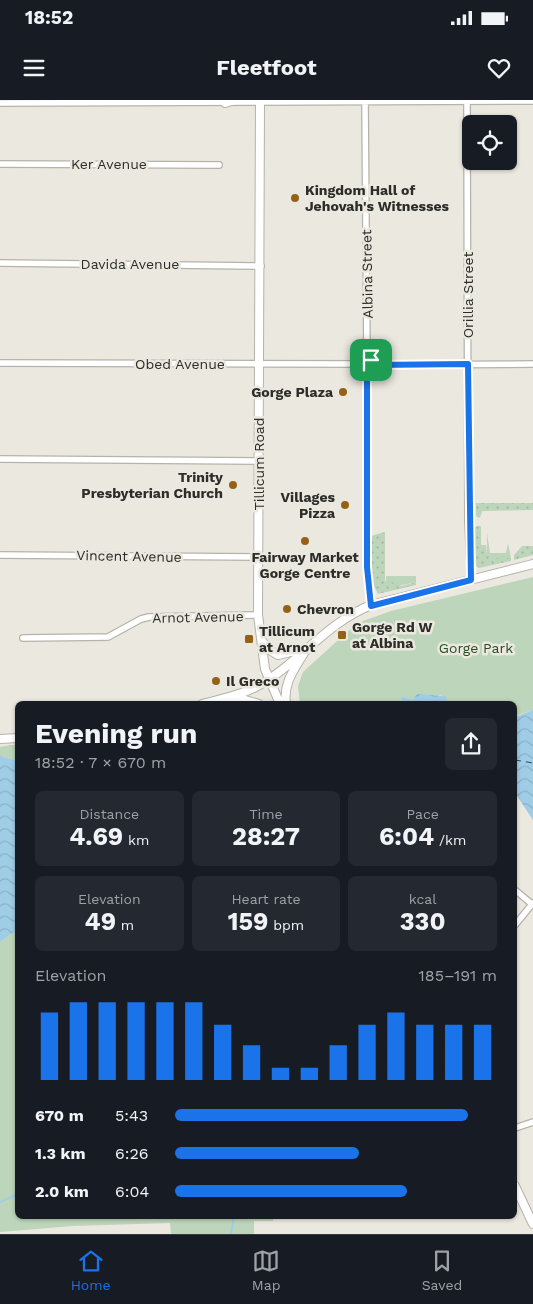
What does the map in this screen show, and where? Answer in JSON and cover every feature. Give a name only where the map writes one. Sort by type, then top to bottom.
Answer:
[{"type":"main road","points":[[225,103],[235,100]]},
{"type":"main road","name":"Tillicum Road","points":[[260,102],[261,266],[258,615],[260,639],[268,679],[279,701]]},
{"type":"main road","points":[[212,701],[241,693],[268,679],[348,616],[371,606],[533,564]]},
{"type":"main road","points":[[260,639],[268,649],[278,655],[308,647]]},
{"type":"main road","points":[[286,701],[286,687],[289,677],[308,647]]},
{"type":"main road","points":[[212,701],[242,699],[249,701]]},
{"type":"main road","points":[[0,739],[15,738]]},
{"type":"main road","points":[[517,1190],[533,1224]]},
{"type":"street","name":"Albina Street","points":[[365,101],[367,359]]},
{"type":"street","name":"Orillia Street","points":[[467,101],[471,580]]},
{"type":"street","points":[[1,102],[533,101]]},
{"type":"street","name":"Ker Avenue","points":[[0,164],[219,165]]},
{"type":"street","name":"Davida Avenue","points":[[0,263],[261,266]]},
{"type":"street","points":[[367,371],[362,369],[360,364],[367,359],[373,365]]},
{"type":"street","name":"Obed Avenue","points":[[0,363],[360,364]]},
{"type":"street","points":[[371,606],[367,567],[367,371],[373,365],[533,364]]},
{"type":"street","points":[[0,459],[259,461]]},
{"type":"street","name":"Vincent Avenue","points":[[0,555],[258,557]]},
{"type":"street","name":"Arnot Avenue","points":[[23,638],[108,637],[141,619],[149,617],[258,615]]},
{"type":"street","points":[[517,892],[533,904],[517,922]]},
{"type":"street","points":[[517,1127],[533,1122]]},
{"type":"green space","points":[[476,503],[533,503],[533,510],[482,511],[480,518],[476,516]]},
{"type":"green space","points":[[477,526],[481,526],[481,545],[486,545],[487,554],[495,558],[511,558],[511,561],[479,568],[476,565],[472,551],[472,530]]},
{"type":"green space","points":[[385,532],[385,581],[396,582],[401,586],[416,582],[416,585],[378,594],[372,582],[371,536]]},
{"type":"green space","points":[[487,533],[490,553],[506,553],[508,543],[511,558],[495,558],[487,554]]},
{"type":"green space","points":[[522,546],[533,546],[533,555],[514,560],[514,555]]},
{"type":"green space","points":[[386,576],[416,576],[416,582],[397,586],[396,582],[386,583]]},
{"type":"green space","name":"Gorge Park","points":[[533,577],[533,710],[517,715],[517,701],[445,701],[441,695],[417,695],[412,700],[402,696],[402,701],[300,701],[298,686],[303,672],[347,632],[363,621],[391,611]]},
{"type":"green space","points":[[15,745],[15,760],[0,756],[0,747]]},
{"type":"green space","points":[[15,931],[15,1219],[273,1219],[273,1221],[254,1221],[254,1234],[171,1234],[170,1223],[73,1226],[0,1232],[0,942]]},
{"type":"water","points":[[417,694],[446,696],[447,701],[402,701],[402,696],[412,700]]},
{"type":"water","points":[[533,710],[533,820],[517,796],[517,716]]},
{"type":"water","points":[[0,756],[15,760],[15,931],[0,942]]},
{"type":"waterway","points":[[0,1202],[15,1195]]},
{"type":"waterway","points":[[231,1234],[234,1219]]},
{"type":"ferry route","points":[[517,760],[533,763]]},
{"type":"place","name":"Kingdom Hall of Jehovah's Witnesses","points":[[295,198]]},
{"type":"place","name":"Gorge Plaza","points":[[343,392]]},
{"type":"place","name":"Trinity Presbyterian Church","points":[[233,485]]},
{"type":"place","name":"Villages Pizza","points":[[345,505]]},
{"type":"place","name":"Fairway Market Gorge Centre","points":[[305,541]]},
{"type":"place","name":"Chevron","points":[[287,609]]},
{"type":"place","name":"Gorge Rd W at Albina","points":[[342,635]]},
{"type":"place","name":"Tillicum at Arnot","points":[[249,639]]},
{"type":"place","name":"Il Greco","points":[[216,681]]},
{"type":"route","points":[[364,360],[371,360],[373,365],[468,364],[469,572],[471,580],[371,606],[367,567],[367,371],[362,369],[360,364],[364,360]]}]
